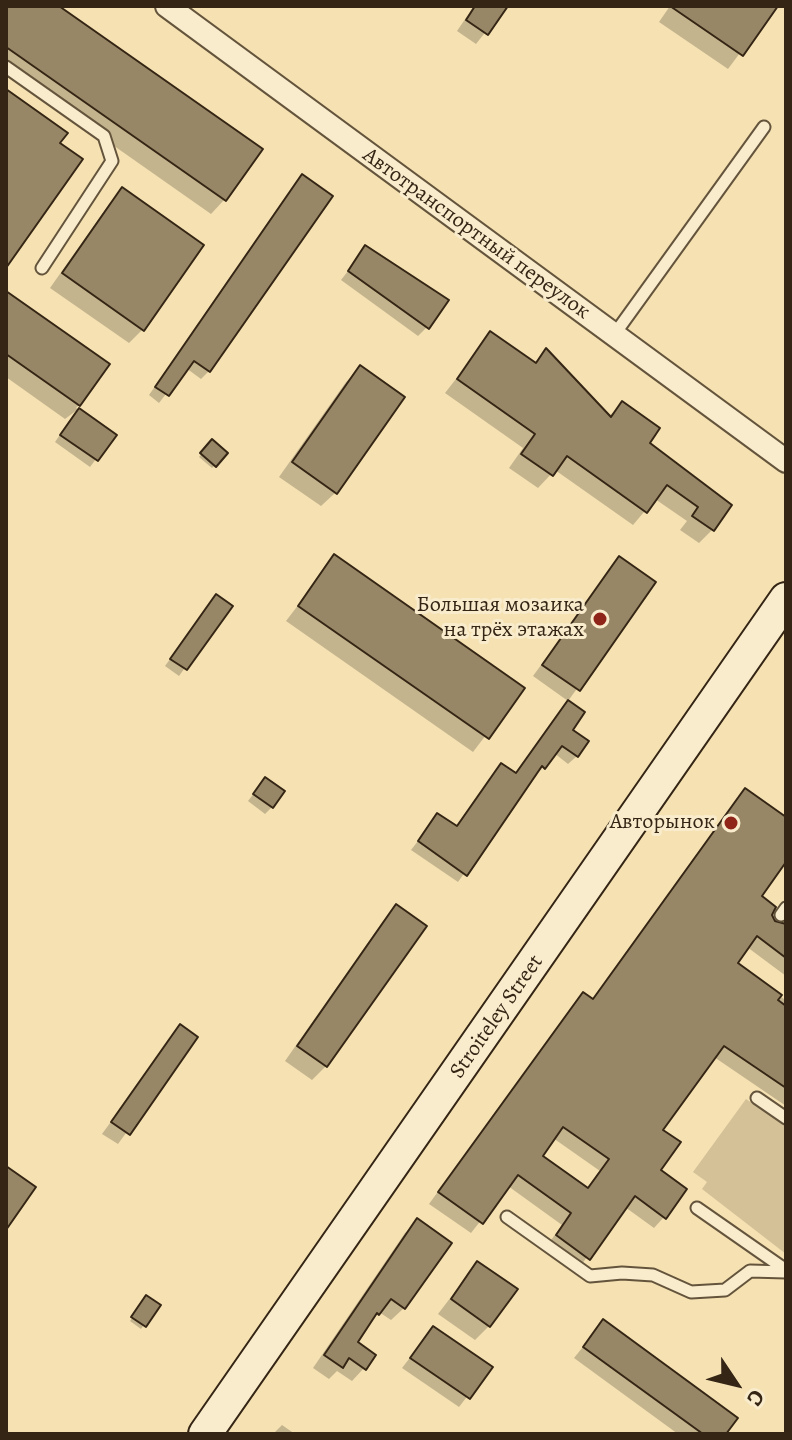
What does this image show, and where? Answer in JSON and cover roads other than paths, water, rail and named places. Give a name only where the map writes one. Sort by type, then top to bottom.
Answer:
[{"type":"street","name":"Автотранспортный переулок","points":[[167,6],[786,461]]},
{"type":"street","name":"Stroiteley Street","points":[[205,1434],[786,599]]},
{"type":"lane","points":[[6,67],[104,136],[112,161],[42,268]]},
{"type":"lane","points":[[614,335],[764,127]]},
{"type":"lane","points":[[757,1098],[786,1118]]},
{"type":"lane","points":[[697,1208],[786,1271]]},
{"type":"lane","points":[[507,1217],[590,1276],[622,1273],[653,1275],[691,1292],[725,1290],[750,1271],[786,1271]]},
{"type":"place","name":"Большая мозаика на трёх этажах","points":[[600,619]]},
{"type":"place","name":"Авторынок","points":[[731,823]]}]
